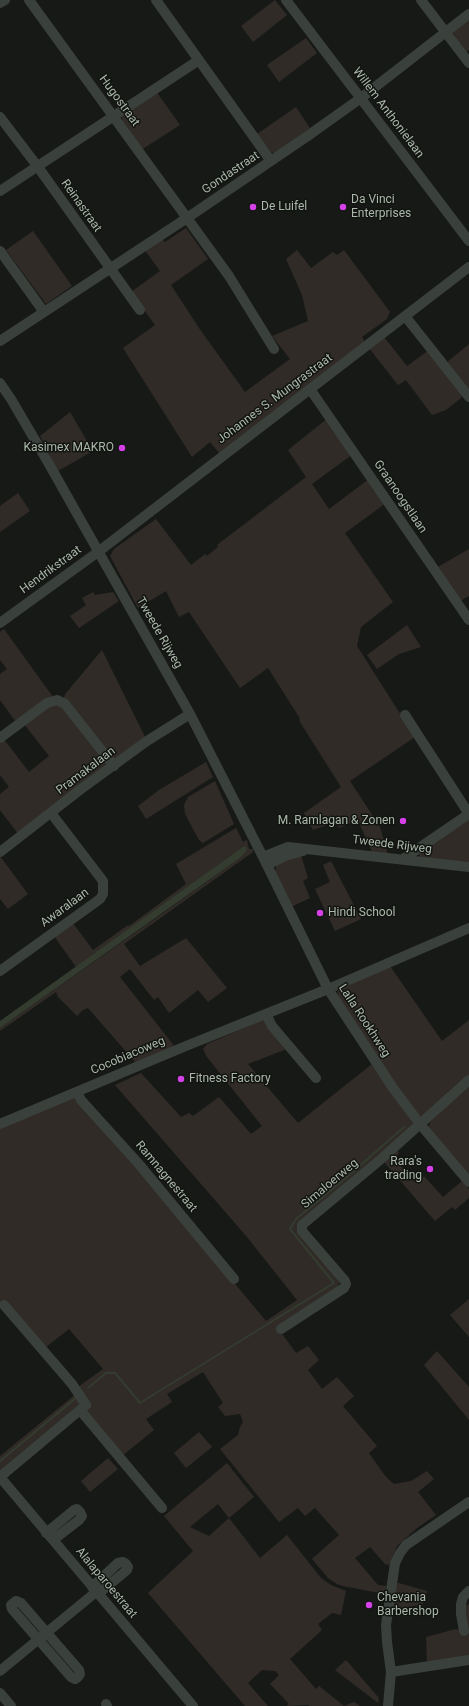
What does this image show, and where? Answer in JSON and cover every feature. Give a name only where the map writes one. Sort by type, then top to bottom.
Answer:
[{"type":"street","points":[[0,4],[5,0]]},
{"type":"street","name":"Hugostraat","points":[[29,0],[187,218]]},
{"type":"street","points":[[156,0],[271,161]]},
{"type":"street","name":"Willem Anthonielaan","points":[[286,0],[469,241]]},
{"type":"street","points":[[421,0],[469,63]]},
{"type":"street","name":"Gondastraat","points":[[0,341],[271,161],[361,98],[469,14]]},
{"type":"street","points":[[0,191],[199,60]]},
{"type":"street","name":"Reinastraat","points":[[0,117],[38,167],[140,310]]},
{"type":"street","points":[[187,218],[229,276],[274,348]]},
{"type":"street","points":[[0,251],[44,312]]},
{"type":"street","name":"Johannes S. Mungrastraat","points":[[98,552],[469,267]]},
{"type":"street","points":[[405,316],[469,397]]},
{"type":"street","name":"Tweede Rijweg","points":[[0,383],[11,398],[42,451],[190,714],[265,861],[288,847],[469,867]]},
{"type":"street","name":"Graanoogstlaan","points":[[310,389],[469,620]]},
{"type":"street","name":"Hendrikstraat","points":[[0,623],[98,552]]},
{"type":"street","points":[[0,738],[47,703],[57,700],[65,704],[114,766]]},
{"type":"street","name":"Pramakalaan","points":[[0,852],[114,766],[190,714]]},
{"type":"street","points":[[402,859],[469,814],[405,715]]},
{"type":"street","name":"Awaralaan","points":[[0,971],[100,899],[103,894],[103,881],[51,813]]},
{"type":"street","name":"Lalla Rookhweg","points":[[265,861],[328,989],[393,1088],[420,1124],[469,1182]]},
{"type":"street","name":"Cocobiacoweg","points":[[0,1124],[328,989],[469,928]]},
{"type":"street","points":[[266,1014],[272,1026],[316,1078]]},
{"type":"street","points":[[420,1124],[469,1080]]},
{"type":"street","name":"Ramnagnestraat","points":[[78,1092],[81,1100],[138,1163],[234,1279]]},
{"type":"street","name":"Simaloerweg","points":[[281,1329],[344,1288],[346,1284],[302,1231],[302,1225],[380,1160],[420,1124]]},
{"type":"street","points":[[4,1305],[72,1384],[83,1408],[162,1508]]},
{"type":"street","points":[[0,1477],[83,1408]]},
{"type":"street","name":"Alalaparoestraat","points":[[0,1477],[193,1706]]},
{"type":"street","points":[[388,1706],[391,1672],[386,1625],[395,1563],[406,1545],[469,1502]]},
{"type":"street","points":[[0,1671],[95,1591]]},
{"type":"street","points":[[464,1631],[461,1604],[463,1598],[469,1591]]},
{"type":"street","points":[[16,1601],[21,1603],[47,1632],[79,1670],[80,1674],[75,1679],[71,1677],[12,1610],[11,1605],[13,1602],[16,1601]]},
{"type":"street","points":[[391,1672],[469,1660]]},
{"type":"street","points":[[0,1692],[11,1706]]},
{"type":"shaded area","points":[[275,0],[287,15],[253,42],[241,26]]},
{"type":"shaded area","points":[[469,18],[469,50],[466,53],[452,32]]},
{"type":"shaded area","points":[[306,38],[317,53],[279,82],[267,65]]},
{"type":"shaded area","points":[[156,91],[180,125],[141,150],[122,120],[122,114]]},
{"type":"shaded area","points":[[296,107],[310,128],[274,153],[271,152],[257,134]]},
{"type":"shaded area","points":[[186,228],[208,259],[171,285],[199,328],[245,392],[290,359],[272,336],[308,321],[302,295],[286,259],[297,250],[311,268],[333,252],[337,255],[344,250],[390,312],[387,319],[362,337],[365,342],[220,454],[210,442],[192,457],[123,348],[155,325],[131,292],[160,271],[144,249],[161,238],[165,242]]},
{"type":"shaded area","points":[[33,231],[72,286],[46,304],[6,250]]},
{"type":"shaded area","points":[[384,337],[407,366],[429,350],[463,394],[461,398],[446,410],[432,415],[406,380],[398,385],[369,348]]},
{"type":"shaded area","points":[[469,344],[469,393],[446,363]]},
{"type":"shaded area","points":[[70,412],[93,451],[58,471],[40,436]]},
{"type":"shaded area","points":[[328,418],[353,454],[312,484],[329,509],[369,479],[386,503],[345,533],[393,602],[361,627],[357,646],[415,737],[350,781],[380,827],[388,855],[372,852],[358,820],[339,828],[336,822],[313,830],[304,813],[341,787],[268,668],[240,688],[189,612],[179,617],[166,591],[138,608],[110,556],[114,549],[156,519],[191,565],[205,554],[207,556],[218,547],[217,545],[306,477],[288,450]]},
{"type":"shaded area","points":[[18,493],[30,511],[0,532],[0,506]]},
{"type":"shaded area","points":[[469,549],[469,596],[460,601],[436,568]]},
{"type":"shaded area","points":[[93,592],[95,595],[113,592],[119,601],[79,628],[70,616],[86,605],[82,598]]},
{"type":"shaded area","points":[[407,625],[421,647],[399,654],[377,669],[367,655]]},
{"type":"shaded area","points":[[4,629],[53,697],[16,722],[0,700],[0,674],[7,669],[0,660],[0,632]]},
{"type":"shaded area","points":[[102,650],[146,739],[114,760],[63,699],[66,693]]},
{"type":"shaded area","points":[[61,704],[106,763],[106,767],[19,835],[0,810],[0,794],[9,787],[0,775],[0,741],[3,738],[29,772],[49,756],[24,724],[47,706]]},
{"type":"shaded area","points":[[206,762],[213,777],[146,819],[138,806],[159,790]]},
{"type":"shaded area","points":[[215,781],[234,824],[203,843],[199,840],[185,814],[184,805],[188,797]]},
{"type":"shaded area","points":[[469,817],[469,865],[421,858],[419,854]]},
{"type":"shaded area","points":[[236,828],[243,842],[247,840],[249,849],[253,849],[253,852],[124,944],[140,966],[186,938],[227,988],[208,1002],[198,990],[169,1013],[158,997],[154,1000],[130,969],[120,977],[175,1047],[136,1063],[88,1008],[83,1010],[77,1016],[58,997],[56,992],[0,1031],[0,1028],[169,909],[240,858],[247,851],[244,846],[76,967],[54,936],[72,922],[93,950],[128,925],[129,926],[186,884],[176,864]]},
{"type":"shaded area","points":[[244,846],[246,847],[247,851],[240,858],[0,1028],[0,1021]]},
{"type":"shaded area","points":[[301,855],[308,878],[303,881],[310,898],[291,907],[275,873],[276,866],[280,862]]},
{"type":"shaded area","points":[[0,856],[28,894],[8,909],[0,899]]},
{"type":"shaded area","points":[[331,861],[361,919],[335,931],[315,889],[330,882],[323,865]]},
{"type":"shaded area","points":[[390,966],[442,1041],[469,1020],[469,1076],[421,1117],[417,1114],[397,1086],[337,995],[339,988]]},
{"type":"shaded area","points":[[263,1020],[286,1047],[284,1050],[248,1064],[298,1123],[372,1064],[415,1125],[299,1224],[339,1279],[339,1284],[337,1288],[277,1327],[296,1353],[308,1346],[319,1360],[308,1370],[322,1389],[337,1377],[354,1396],[343,1406],[377,1446],[369,1453],[386,1477],[394,1484],[411,1481],[427,1471],[434,1479],[418,1492],[436,1515],[417,1528],[397,1546],[389,1565],[385,1564],[370,1547],[355,1558],[378,1585],[386,1586],[386,1592],[384,1594],[337,1584],[328,1578],[312,1559],[339,1535],[315,1508],[305,1516],[298,1508],[279,1522],[220,1449],[238,1435],[243,1422],[240,1414],[225,1416],[218,1407],[223,1403],[203,1372],[167,1394],[172,1402],[146,1419],[154,1430],[122,1456],[85,1413],[78,1387],[103,1369],[69,1329],[46,1347],[6,1300],[0,1305],[0,1127],[75,1097],[132,1160],[266,1321],[297,1300],[247,1237],[115,1085],[141,1073],[181,1117],[189,1113],[193,1116],[219,1097],[251,1134],[262,1126],[207,1057],[203,1049],[207,1044]]},
{"type":"shaded area","points":[[469,1083],[469,1177],[429,1128],[429,1126],[430,1122]]},
{"type":"shaded area","points":[[397,1150],[399,1152],[396,1160],[416,1183],[424,1176],[443,1197],[462,1181],[469,1189],[469,1198],[455,1210],[452,1207],[435,1221],[385,1163],[386,1159]]},
{"type":"shaded area","points":[[469,1299],[469,1337],[450,1315]]},
{"type":"shaded area","points":[[437,1351],[469,1387],[469,1420],[424,1365]]},
{"type":"shaded area","points":[[77,1393],[82,1402],[0,1474],[0,1456]]},
{"type":"shaded area","points":[[199,1432],[212,1447],[186,1468],[174,1453]]},
{"type":"shaded area","points":[[108,1458],[118,1469],[90,1492],[81,1481]]},
{"type":"shaded area","points":[[227,1463],[254,1497],[229,1518],[260,1558],[287,1535],[321,1578],[331,1585],[346,1591],[341,1615],[332,1613],[318,1624],[322,1630],[290,1659],[316,1689],[319,1686],[344,1706],[286,1706],[289,1704],[270,1684],[279,1675],[275,1671],[262,1670],[248,1683],[268,1706],[245,1706],[148,1593],[193,1551],[164,1516]],"holes":[[[218,1504],[229,1518],[209,1536],[190,1527]]]},
{"type":"shaded area","points":[[395,1582],[427,1591],[423,1604],[391,1611]]},
{"type":"shaded area","points":[[469,1604],[469,1657],[427,1663],[426,1637],[456,1629],[460,1630],[464,1606]]},
{"type":"shaded area","points":[[346,1660],[379,1698],[378,1703],[335,1670]]},
{"type":"shaded area","points":[[354,1702],[360,1706],[344,1706]]},
{"type":"waterway","points":[[88,1388],[106,1373],[115,1373],[140,1403],[334,1283],[290,1229],[296,1219],[404,1127]]},
{"type":"waterway","points":[[0,1461],[77,1397]]},
{"type":"place","name":"De Luifel","points":[[253,207]]},
{"type":"place","name":"Da Vinci Enterprises","points":[[343,207]]},
{"type":"place","name":"Kasimex MAKRO","points":[[122,448]]},
{"type":"place","name":"M. Ramlagan & Zonen","points":[[403,821]]},
{"type":"place","name":"Hindi School","points":[[320,913]]},
{"type":"place","name":"Fitness Factory","points":[[181,1079]]},
{"type":"place","name":"Rara's trading","points":[[430,1169]]},
{"type":"place","name":"Chevania Barbershop","points":[[369,1605]]}]
